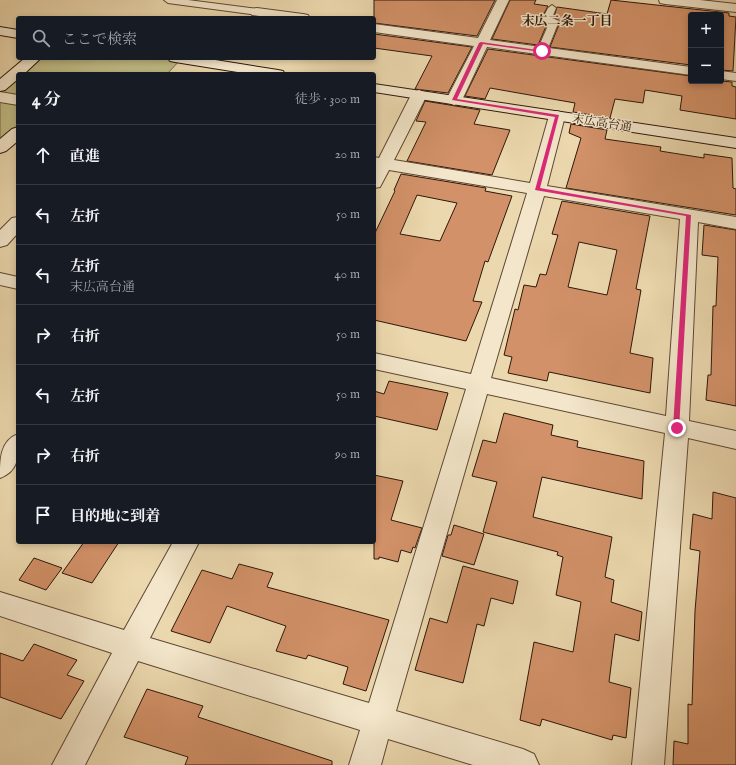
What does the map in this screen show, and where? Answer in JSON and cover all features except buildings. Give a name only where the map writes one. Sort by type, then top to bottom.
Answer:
[{"type":"street","points":[[254,15],[267,0]]},
{"type":"street","points":[[454,100],[503,0]]},
{"type":"street","points":[[665,0],[736,8]]},
{"type":"street","points":[[254,15],[270,16]]},
{"type":"street","points":[[376,28],[688,71]]},
{"type":"street","points":[[0,31],[16,34]]},
{"type":"street","points":[[18,72],[32,60]]},
{"type":"street","points":[[199,60],[268,72]]},
{"type":"street","points":[[0,87],[16,73]]},
{"type":"street","points":[[724,75],[736,77]]},
{"type":"street","name":"末広高台通","points":[[376,88],[736,143]]},
{"type":"street","points":[[376,175],[379,163],[419,95]]},
{"type":"street","points":[[0,97],[16,100]]},
{"type":"street","points":[[365,765],[537,189],[557,116]]},
{"type":"street","points":[[0,148],[16,134]]},
{"type":"street","points":[[379,163],[736,223]]},
{"type":"street","points":[[648,765],[677,428],[689,215]]},
{"type":"street","points":[[0,241],[16,224]]},
{"type":"street","points":[[0,279],[16,283]]},
{"type":"street","points":[[376,361],[736,440]]},
{"type":"street","points":[[0,468],[16,446]]},
{"type":"street","points":[[68,765],[185,544]]},
{"type":"street","points":[[0,604],[132,646],[523,765]]},
{"type":"lane","points":[[168,0],[254,15]]},
{"type":"lane","points":[[542,51],[554,21],[547,20],[552,8]]},
{"type":"shaded area","points":[[32,60],[180,60],[169,72],[18,72]]},
{"type":"shaded area","points":[[16,73],[16,134],[0,148],[0,87]]},
{"type":"district","name":"末広二条一丁目","points":[[567,21]]},
{"type":"route","points":[[542,51],[481,43],[454,100],[557,116],[537,189],[689,215],[677,428]]}]
